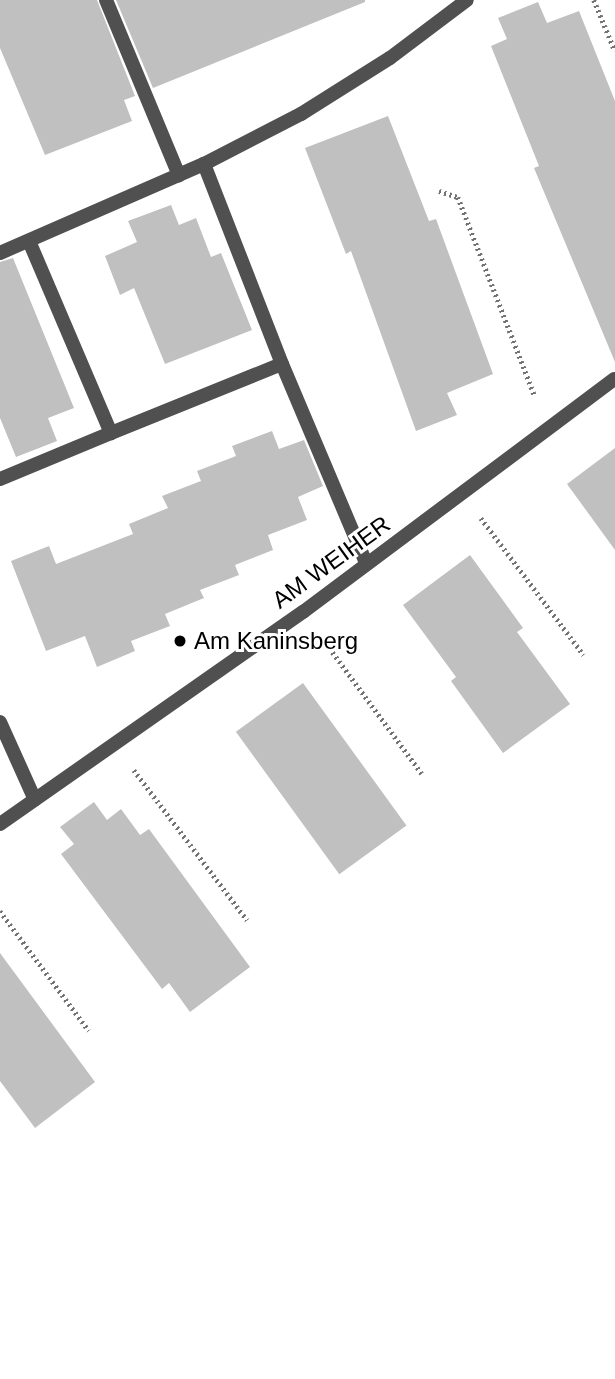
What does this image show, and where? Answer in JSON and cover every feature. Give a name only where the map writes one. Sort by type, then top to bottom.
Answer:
[{"type":"street","points":[[106,0],[179,175]]},
{"type":"street","points":[[0,253],[204,164],[301,114],[390,58],[467,0]]},
{"type":"street","points":[[204,164],[282,364],[366,563]]},
{"type":"street","points":[[29,241],[111,433]]},
{"type":"street","points":[[0,478],[282,364]]},
{"type":"street","name":"AM WEIHER","points":[[0,824],[303,612],[615,380]]},
{"type":"street","points":[[0,722],[35,800]]},
{"type":"path","points":[[594,0],[615,51]]},
{"type":"path","points":[[439,191],[458,197],[548,430]]},
{"type":"path","points":[[463,495],[584,655]]},
{"type":"path","points":[[303,612],[422,774]]},
{"type":"path","points":[[115,745],[247,920]]},
{"type":"path","points":[[0,911],[89,1031]]},
{"type":"building","points":[[0,0],[97,0],[135,96],[124,100],[132,121],[45,155],[0,48]]},
{"type":"building","points":[[116,0],[365,0],[365,2],[153,88]]},
{"type":"building","points":[[538,2],[547,23],[579,11],[615,101],[615,362],[534,168],[539,166],[491,46],[507,39],[498,18]]},
{"type":"building","points":[[388,116],[429,221],[436,219],[493,374],[447,393],[457,415],[416,431],[351,251],[346,254],[305,148]]},
{"type":"building","points":[[171,205],[179,225],[196,218],[211,257],[221,253],[252,330],[165,364],[134,288],[120,295],[105,256],[137,242],[128,221]]},
{"type":"building","points":[[13,258],[74,408],[48,418],[57,441],[16,457],[0,418],[0,262]]},
{"type":"building","points":[[272,431],[279,449],[304,440],[323,486],[298,497],[307,520],[268,535],[273,550],[235,565],[239,575],[200,590],[204,598],[165,614],[170,626],[131,641],[135,651],[97,667],[85,636],[46,651],[11,561],[49,546],[56,564],[133,534],[129,524],[168,508],[162,496],[201,481],[197,471],[236,456],[232,446]]},
{"type":"building","points":[[615,448],[615,550],[567,484]]},
{"type":"building","points":[[470,555],[523,628],[517,632],[570,704],[503,753],[451,681],[456,677],[403,605]]},
{"type":"building","points":[[303,683],[406,825],[339,874],[236,732]]},
{"type":"building","points":[[94,802],[107,820],[121,809],[140,835],[149,829],[250,967],[190,1012],[169,983],[162,989],[61,854],[74,844],[60,827]]},
{"type":"building","points":[[0,953],[95,1082],[35,1128],[0,1081]]},
{"type":"place","name":"Am Kaninsberg","points":[[180,641]]}]
